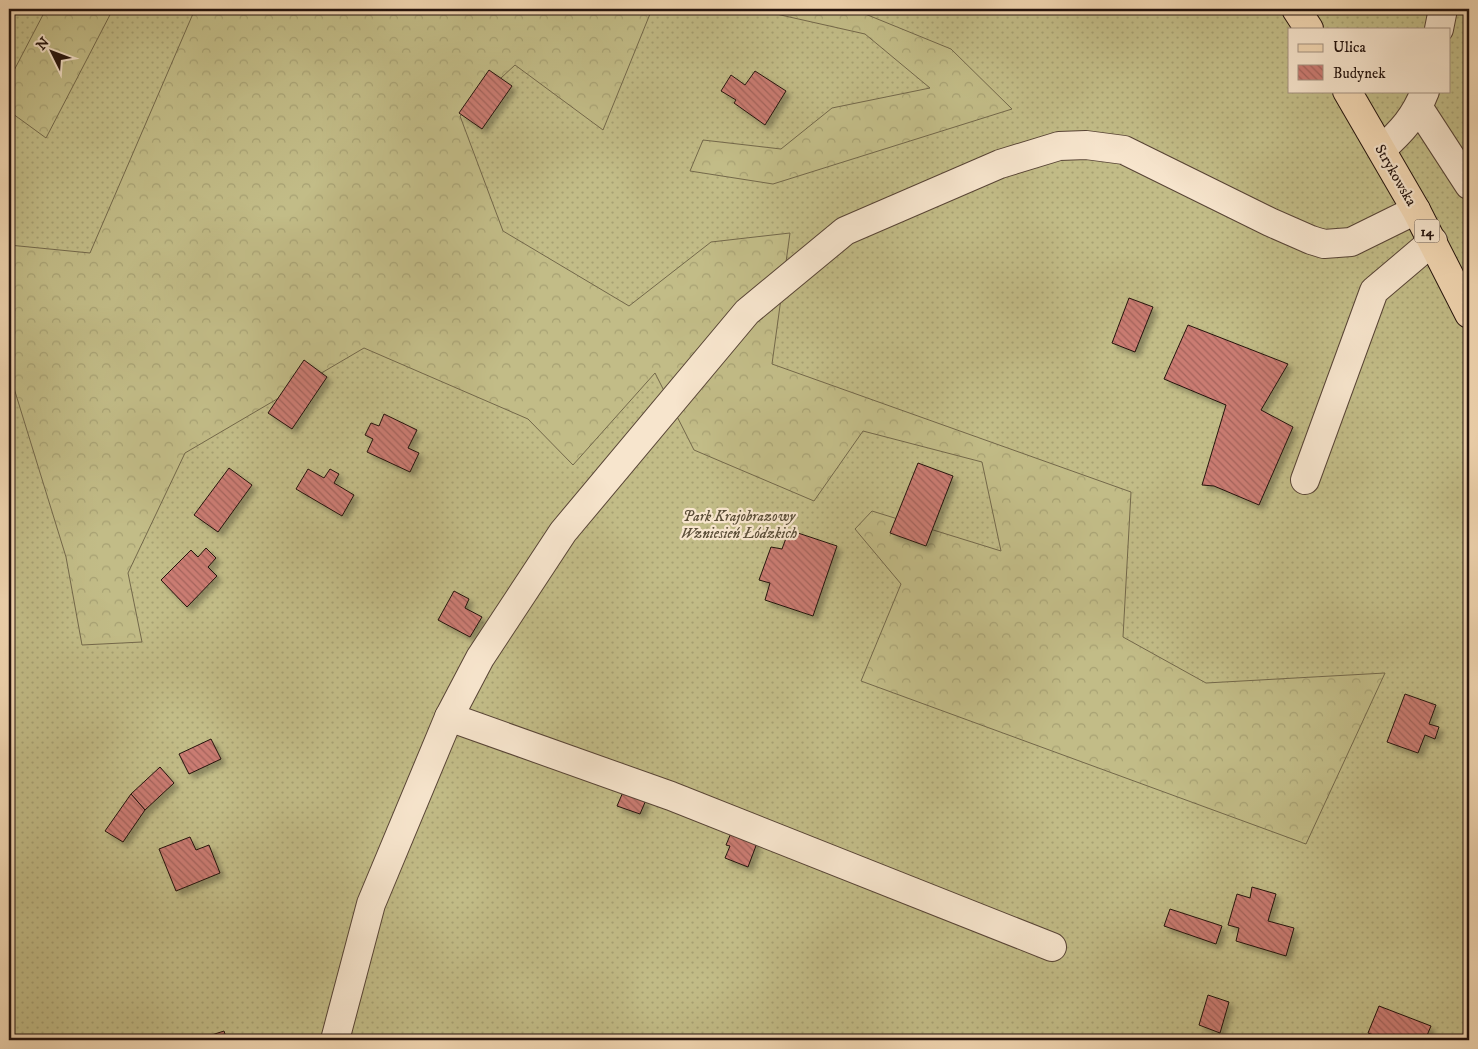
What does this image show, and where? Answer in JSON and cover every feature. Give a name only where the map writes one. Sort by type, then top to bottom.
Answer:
[{"type":"main road","points":[[1296,9],[1307,28]]},
{"type":"main road","name":"Strykowska","points":[[1348,92],[1433,241],[1469,314]]},
{"type":"street","points":[[1439,28],[1443,9]]},
{"type":"street","points":[[1382,150],[1403,131],[1422,99]]},
{"type":"street","points":[[1422,99],[1469,185]]},
{"type":"street","points":[[335,1040],[371,904],[449,717],[480,658],[563,532],[747,312],[845,231],[1000,164],[1058,146],[1086,145],[1124,150],[1270,222],[1324,244],[1351,242],[1416,210]]},
{"type":"street","points":[[1305,480],[1374,291],[1433,241]]},
{"type":"street","points":[[449,717],[671,796],[1052,946]]},
{"type":"green space","name":"Park Krajobrazowy Wzniesień Łódzkich","points":[[9,9],[1469,9],[1469,1040],[9,1040]]},
{"type":"green space","points":[[46,9],[113,9],[46,138],[9,111],[9,80]]},
{"type":"green space","points":[[195,9],[652,9],[603,130],[515,65],[460,116],[503,231],[629,306],[711,242],[790,233],[772,364],[1131,492],[1123,637],[1206,683],[1385,673],[1306,844],[861,681],[901,584],[855,529],[872,511],[1001,551],[982,462],[863,431],[814,501],[694,450],[655,373],[573,465],[528,419],[364,348],[185,453],[128,573],[142,642],[82,645],[66,557],[9,372],[9,245],[90,253]]},
{"type":"green space","points":[[754,9],[853,9],[951,49],[1012,109],[773,184],[690,171],[703,140],[781,149],[832,108],[930,88],[865,34]]},
{"type":"building","points":[[489,70],[512,86],[482,129],[459,113]]},
{"type":"building","points":[[755,71],[786,91],[765,125],[734,103],[736,100],[721,91],[731,75],[745,85]]},
{"type":"building","points":[[1129,298],[1153,307],[1135,352],[1112,343]]},
{"type":"building","points":[[1188,325],[1288,364],[1261,410],[1293,427],[1259,505],[1214,486],[1202,485],[1226,405],[1164,379]]},
{"type":"building","points":[[304,360],[327,377],[292,429],[268,413]]},
{"type":"building","points":[[384,414],[417,430],[408,448],[419,453],[410,472],[367,452],[373,439],[365,435],[371,423],[379,426]]},
{"type":"building","points":[[918,463],[953,476],[926,546],[890,533]]},
{"type":"building","points":[[229,468],[252,485],[218,532],[194,515]]},
{"type":"building","points":[[308,469],[324,478],[330,469],[339,474],[334,483],[354,495],[342,516],[296,489]]},
{"type":"building","points":[[789,530],[837,546],[813,616],[765,600],[770,583],[759,580],[771,547],[782,549]]},
{"type":"building","points":[[206,548],[216,558],[208,567],[217,576],[187,607],[161,580],[191,550],[198,557]]},
{"type":"building","points":[[454,591],[469,599],[465,608],[482,617],[470,637],[438,620]]},
{"type":"building","points":[[1405,694],[1436,705],[1429,724],[1439,727],[1435,739],[1425,735],[1418,753],[1387,742]]},
{"type":"building","points":[[211,739],[221,759],[189,774],[179,754]]},
{"type":"building","points":[[160,767],[174,783],[145,810],[131,794]]},
{"type":"building","points":[[623,792],[646,800],[640,814],[617,806]]},
{"type":"building","points":[[131,794],[145,810],[123,842],[105,831]]},
{"type":"building","points":[[731,833],[757,843],[748,867],[725,858],[730,846],[726,845]]},
{"type":"building","points":[[190,837],[196,850],[209,845],[220,873],[176,891],[159,849]]},
{"type":"building","points":[[1252,887],[1276,894],[1268,921],[1294,928],[1286,956],[1236,941],[1239,928],[1228,925],[1237,894],[1250,898]]},
{"type":"building","points":[[1170,909],[1222,926],[1216,944],[1164,926]]},
{"type":"building","points":[[1208,995],[1229,1002],[1220,1033],[1199,1025]]},
{"type":"building","points":[[1379,1006],[1431,1026],[1425,1040],[1387,1040],[1368,1033]]},
{"type":"building","points":[[224,1031],[227,1040],[196,1040]]}]
